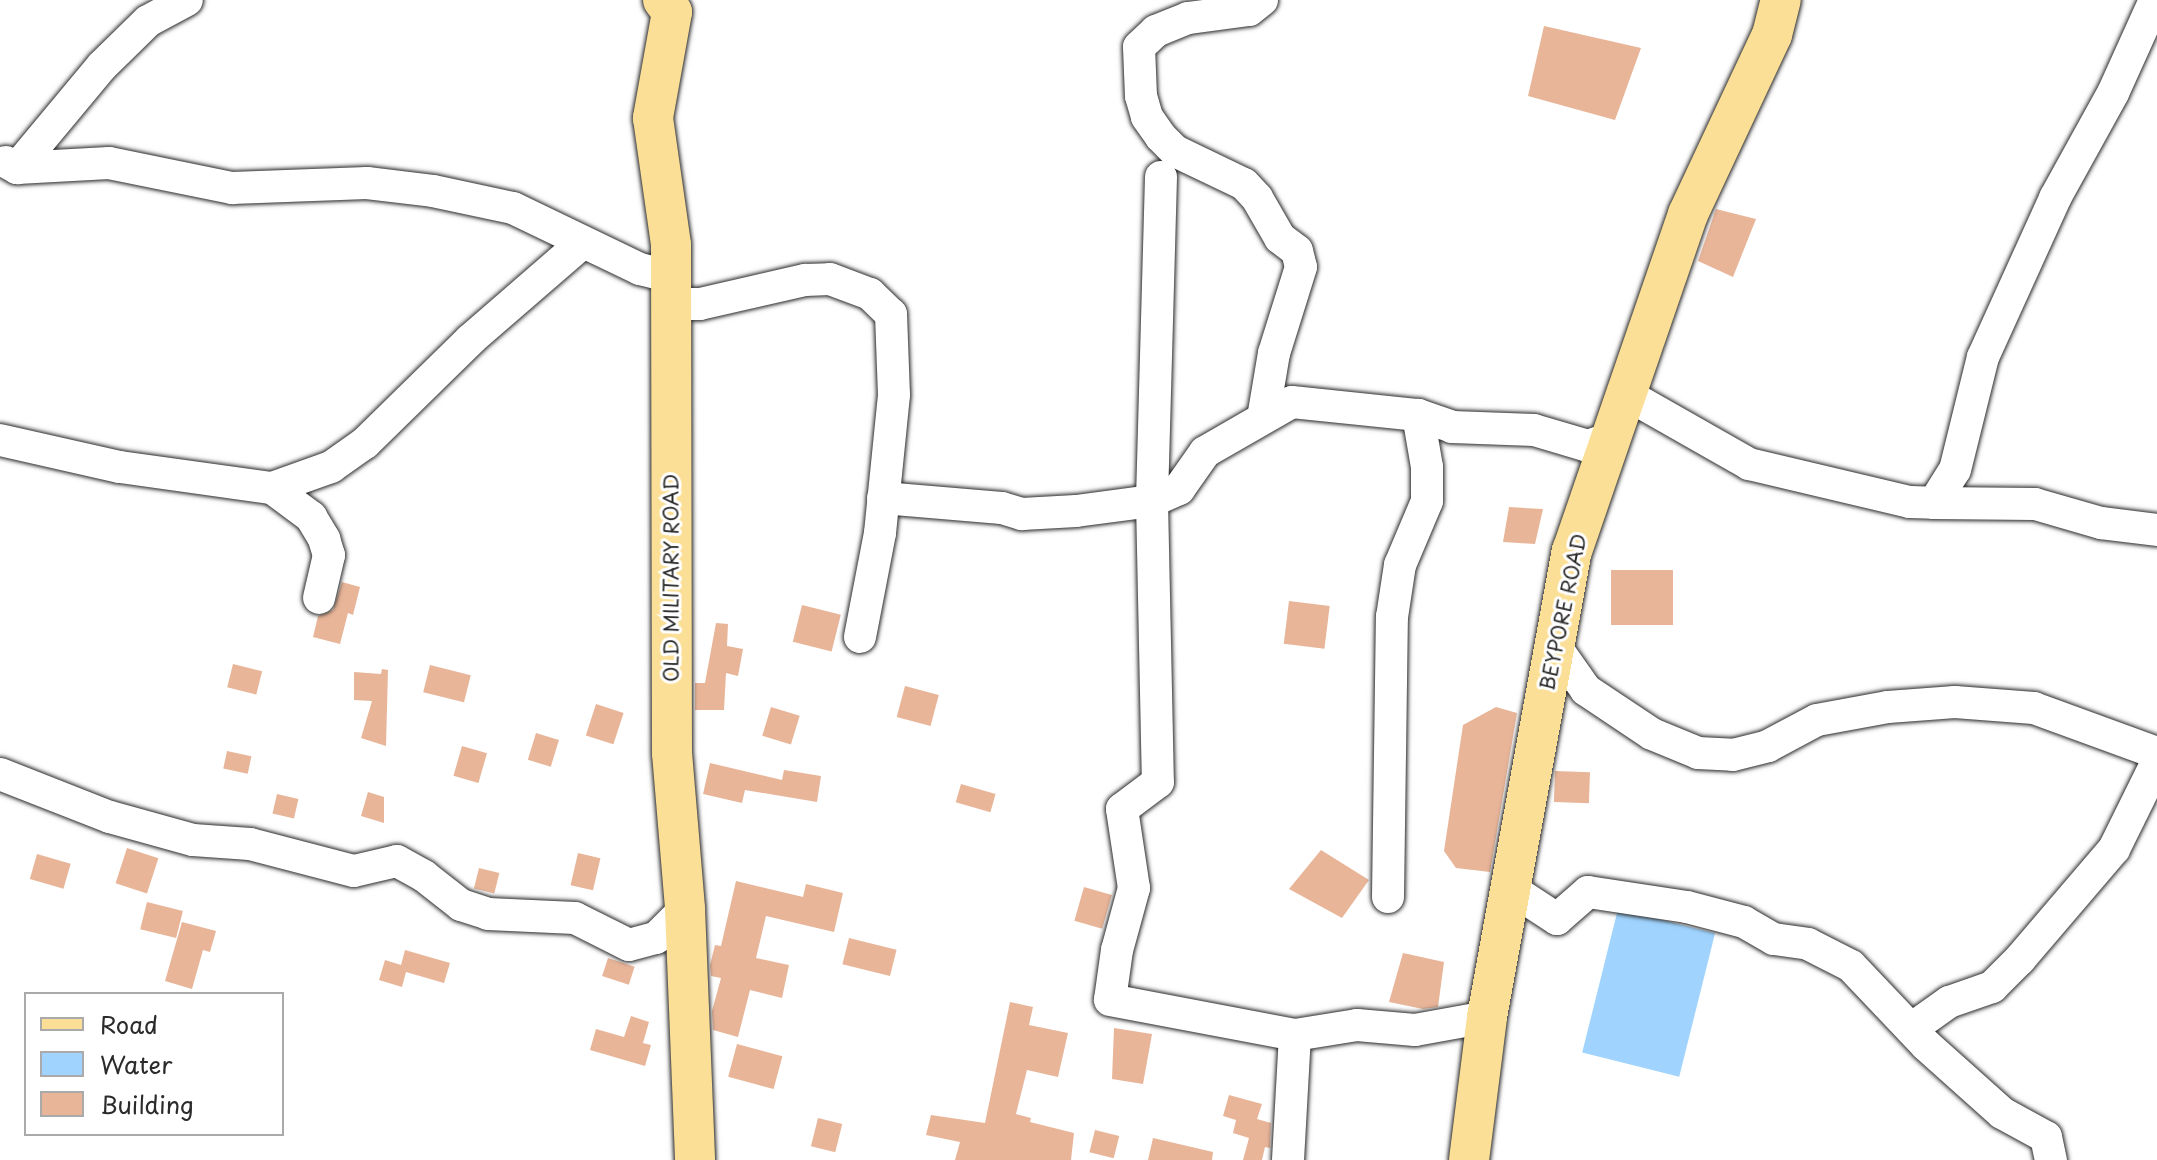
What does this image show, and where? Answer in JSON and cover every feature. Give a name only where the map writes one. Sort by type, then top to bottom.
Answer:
[{"type":"main road","name":"OLD MILITARY ROAD","points":[[663,0],[672,12],[653,118],[671,245],[672,753],[685,909],[695,1160]]},
{"type":"main road","name":"BEYPORE ROAD","points":[[1469,1160],[1487,1017],[1572,551],[1688,214],[1772,35],[1781,0]]},
{"type":"street","points":[[9,163],[102,66],[140,10],[187,0]]},
{"type":"street","points":[[1262,0],[1249,10],[1188,18],[1156,31],[1139,47],[1141,96],[1147,117],[1161,137],[1175,151],[1244,184],[1257,198],[1280,238],[1297,251],[1301,267],[1274,353],[1263,418]]},
{"type":"street","points":[[1934,503],[1955,470],[1989,343],[2055,198],[2113,93],[2155,0]]},
{"type":"street","points":[[9,163],[109,163],[232,188],[367,183],[433,191],[513,208],[640,269],[671,290],[700,304],[805,280],[830,279],[870,294],[891,314],[894,395],[883,498],[860,637]]},
{"type":"street","points":[[1161,177],[1152,501],[1158,782],[1122,809],[1134,888],[1117,950],[1110,1000],[1295,1035],[1357,1025],[1415,1030],[1487,1017]]},
{"type":"street","points":[[0,440],[120,467],[272,488],[331,467],[365,443],[470,340],[582,243]]},
{"type":"street","points":[[883,498],[1002,508],[1022,514],[1152,501],[1179,489],[1205,452],[1292,402],[1418,415],[1452,427],[1534,430],[1588,446],[1608,439],[1624,398],[1749,464],[1910,502],[2035,504],[2101,523],[2157,530]]},
{"type":"street","points":[[1388,897],[1392,617],[1400,565],[1427,501],[1427,467],[1418,415]]},
{"type":"street","points":[[272,488],[311,517],[324,539],[329,555],[319,598]]},
{"type":"street","points":[[1555,646],[1586,690],[1652,734],[1698,753],[1733,755],[1768,746],[1817,720],[1888,707],[1955,702],[2034,708],[2157,753]]},
{"type":"street","points":[[1911,1029],[1949,1002],[1992,987],[2020,959],[2114,849],[2157,762]]},
{"type":"street","points":[[0,774],[110,817],[193,840],[250,844],[354,871],[397,861],[424,876],[461,905],[488,914],[575,918],[629,945],[656,938],[685,909]]},
{"type":"street","points":[[1511,889],[1557,919],[1588,892],[1687,907],[1744,922],[1774,939],[1808,944],[1851,966],[1911,1029],[2002,1113],[2046,1137],[2051,1160]]},
{"type":"street","points":[[1288,1160],[1295,1035]]},
{"type":"water","points":[[1618,909],[1715,933],[1679,1077],[1582,1053]]},
{"type":"building","points":[[1544,26],[1641,48],[1615,120],[1528,96]]},
{"type":"building","points":[[1716,209],[1756,219],[1733,277],[1698,261]]},
{"type":"building","points":[[1509,507],[1543,509],[1535,544],[1503,542]]},
{"type":"building","points":[[1611,570],[1673,570],[1673,625],[1611,625]]},
{"type":"building","points":[[342,582],[360,587],[353,615],[348,613],[340,644],[313,637],[318,616],[333,610]]},
{"type":"building","points":[[1289,601],[1330,606],[1324,649],[1284,644]]},
{"type":"building","points":[[802,605],[841,615],[832,652],[793,642]]},
{"type":"building","points":[[716,623],[728,624],[727,646],[743,649],[738,676],[726,673],[724,710],[695,710],[695,683],[705,683]]},
{"type":"building","points":[[233,664],[262,671],[256,695],[227,687]]},
{"type":"building","points":[[430,665],[471,675],[464,702],[423,692]]},
{"type":"building","points":[[382,669],[388,670],[386,746],[361,738],[372,701],[354,700],[354,672],[381,674]]},
{"type":"building","points":[[905,686],[939,695],[931,726],[897,717]]},
{"type":"building","points":[[596,704],[624,713],[613,744],[586,735]]},
{"type":"building","points":[[771,707],[800,716],[791,744],[762,736]]},
{"type":"building","points":[[1496,707],[1517,713],[1490,872],[1456,868],[1444,851],[1463,725]]},
{"type":"building","points":[[536,733],[559,740],[551,767],[528,760]]},
{"type":"building","points":[[462,746],[487,753],[478,783],[453,776]]},
{"type":"building","points":[[227,751],[251,756],[248,774],[223,769]]},
{"type":"building","points":[[710,763],[782,780],[784,770],[821,776],[817,802],[745,790],[742,803],[703,794]]},
{"type":"building","points":[[1555,771],[1590,772],[1589,803],[1554,802]]},
{"type":"building","points":[[961,784],[996,794],[990,812],[956,802]]},
{"type":"building","points":[[368,792],[384,797],[384,823],[361,816]]},
{"type":"building","points":[[277,794],[298,799],[294,818],[273,813]]},
{"type":"building","points":[[127,848],[158,858],[147,893],[116,883]]},
{"type":"building","points":[[1321,850],[1369,880],[1342,918],[1289,889]]},
{"type":"building","points":[[578,853],[600,858],[593,890],[571,885]]},
{"type":"building","points":[[37,854],[71,864],[63,889],[30,879]]},
{"type":"building","points":[[479,868],[499,873],[494,893],[474,888]]},
{"type":"building","points":[[736,881],[803,897],[806,884],[843,893],[834,932],[766,916],[756,958],[789,965],[782,998],[750,990],[738,1037],[713,1030],[712,1011],[721,978],[711,976],[710,965],[715,945],[721,946]]},
{"type":"building","points":[[1084,887],[1112,895],[1102,929],[1074,921]]},
{"type":"building","points":[[147,902],[183,911],[176,938],[140,929]]},
{"type":"building","points":[[182,922],[216,931],[210,952],[203,950],[192,989],[165,981]]},
{"type":"building","points":[[849,938],[897,950],[890,976],[842,964]]},
{"type":"building","points":[[405,950],[450,963],[444,983],[406,972],[402,987],[379,980],[385,960],[401,965]]},
{"type":"building","points":[[1403,953],[1444,962],[1438,1007],[1423,1009],[1389,1002]]},
{"type":"building","points":[[608,958],[635,967],[629,985],[602,976]]},
{"type":"building","points":[[1010,1002],[1033,1007],[1029,1025],[1068,1033],[1058,1077],[1027,1070],[1016,1114],[1031,1118],[1030,1122],[1074,1133],[1071,1160],[955,1160],[960,1142],[926,1135],[931,1115],[985,1123]]},
{"type":"building","points":[[631,1016],[649,1022],[643,1043],[651,1045],[645,1066],[590,1050],[596,1029],[624,1037]]},
{"type":"building","points":[[1114,1028],[1152,1034],[1143,1084],[1112,1079]]},
{"type":"building","points":[[737,1044],[782,1056],[774,1089],[728,1077]]},
{"type":"building","points":[[1229,1095],[1262,1104],[1257,1119],[1271,1123],[1270,1148],[1265,1147],[1262,1160],[1243,1160],[1249,1138],[1233,1133],[1236,1120],[1223,1116]]},
{"type":"building","points":[[818,1118],[842,1124],[835,1152],[811,1146]]},
{"type":"building","points":[[1095,1130],[1119,1136],[1114,1158],[1089,1152]]},
{"type":"building","points":[[1153,1138],[1213,1152],[1212,1160],[1148,1160]]}]
